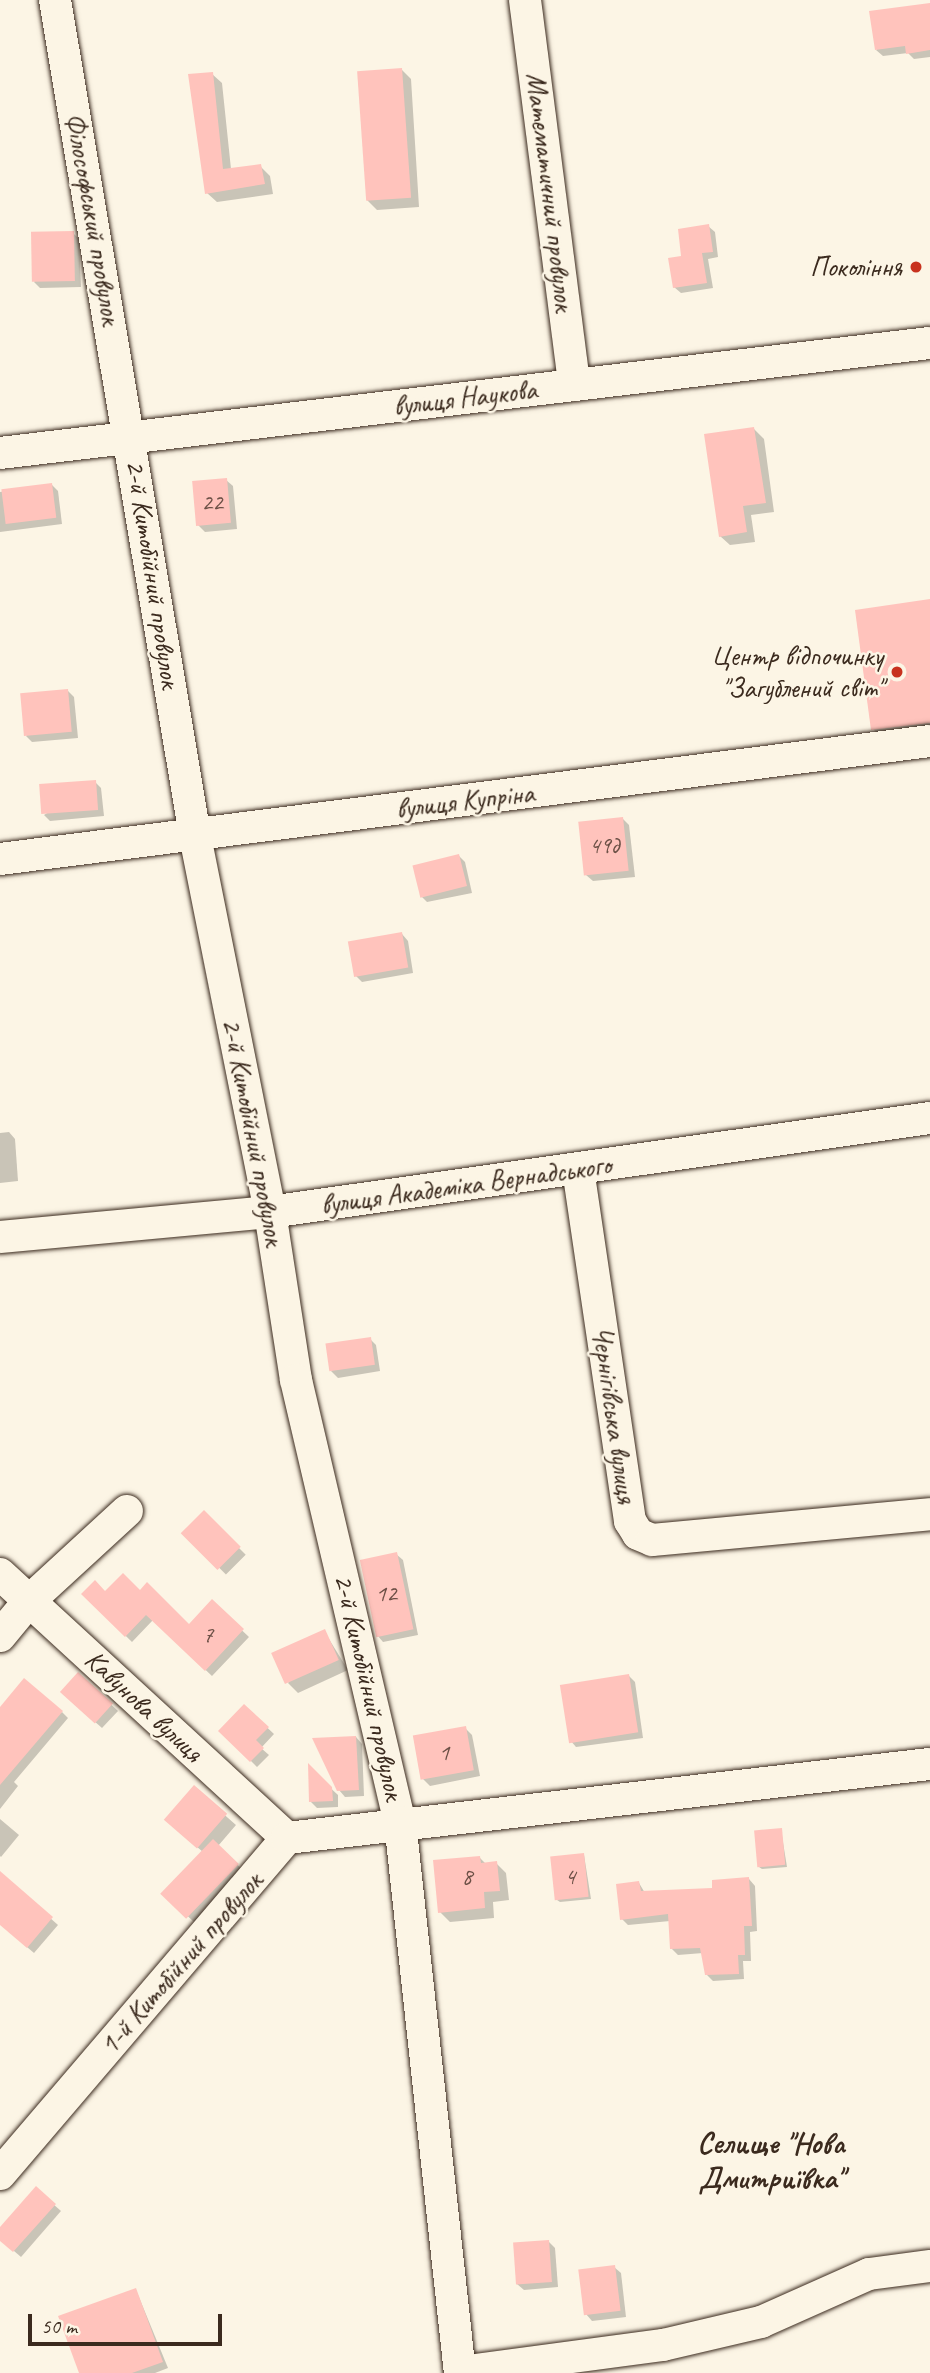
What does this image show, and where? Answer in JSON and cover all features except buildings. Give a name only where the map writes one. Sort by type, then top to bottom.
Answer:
[{"type":"street","name":"Філософський провулок","points":[[55,0],[131,437]]},
{"type":"street","name":"Математичний провулок","points":[[525,0],[574,385]]},
{"type":"street","name":"вулиця Наукова","points":[[0,453],[930,343]]},
{"type":"street","name":"2-й Китобійний провулок","points":[[131,437],[195,836],[270,1212],[296,1380],[400,1822],[460,2372]]},
{"type":"street","name":"вулиця Купріна","points":[[0,859],[930,741]]},
{"type":"street","name":"вулиця Академіка Вернадського","points":[[0,1237],[270,1212],[930,1118]]},
{"type":"street","name":"Чернігівська вулиця","points":[[578,1169],[630,1521],[638,1534],[652,1540],[930,1514]]},
{"type":"street","points":[[0,1636],[29,1601],[127,1511]]},
{"type":"street","name":"Кавунова вулиця","points":[[0,1574],[287,1838]]},
{"type":"street","name":"2-й Китобійний провулок","points":[[400,1822],[930,1764]]},
{"type":"street","points":[[287,1838],[400,1822]]},
{"type":"street","name":"1-й Китобійний провулок","points":[[0,2174],[287,1838]]},
{"type":"street","points":[[460,2372],[663,2345],[761,2322],[869,2274],[930,2266]]},
{"type":"place","name":"Покоління","points":[[916,267]]},
{"type":"place","name":"Центр відпочинку \"Загублений світ\"","points":[[897,672]]},
{"type":"district","name":"Селище \"Нова Дмитриївка\"","points":[[771,2160]]}]
